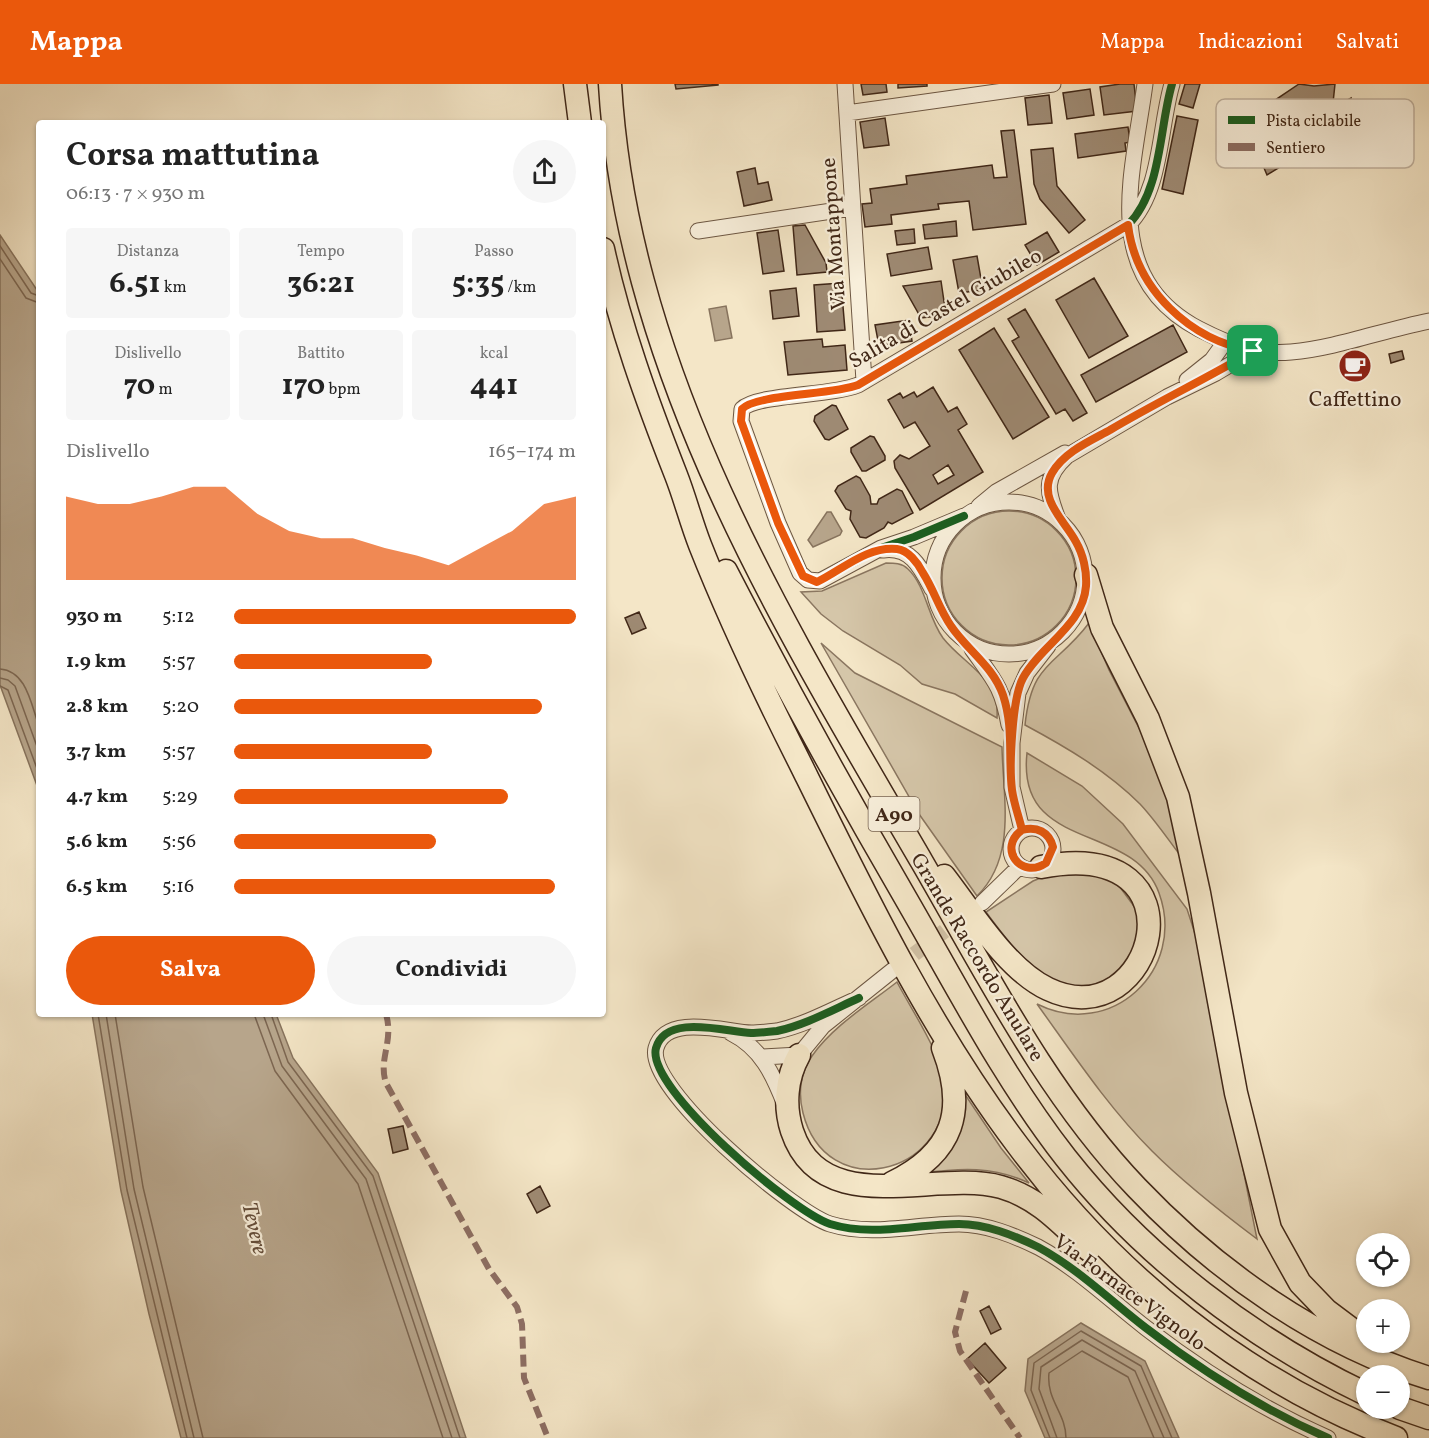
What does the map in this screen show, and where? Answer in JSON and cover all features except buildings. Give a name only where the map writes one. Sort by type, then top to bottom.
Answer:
[{"type":"highway","points":[[575,84],[580,120]]},
{"type":"highway","name":"Grande Raccordo Anulare","points":[[610,84],[620,174],[650,306],[680,398],[721,496],[757,570],[893,812],[1011,1015],[1051,1079],[1093,1137],[1140,1191],[1229,1269],[1284,1309],[1324,1332],[1425,1377]]},
{"type":"highway","name":"Grande Raccordo Anulare","points":[[606,260],[632,356],[712,574],[776,715],[856,876],[926,1005],[993,1111],[1044,1179],[1107,1247],[1196,1329],[1252,1366],[1301,1394],[1396,1438]]},
{"type":"highway","name":"Grande Raccordo Anulare","points":[[676,477],[784,684],[975,1019],[1066,1158],[1139,1238],[1199,1288],[1244,1322],[1317,1368],[1356,1389]]},
{"type":"highway","points":[[1086,575],[1102,628],[1148,719],[1178,797],[1199,893],[1236,1093],[1270,1229],[1300,1283],[1326,1311],[1356,1333]]},
{"type":"highway","points":[[893,812],[994,940],[1033,979],[1049,990],[1074,996],[1095,995],[1122,982],[1140,962],[1148,937],[1147,911],[1136,886],[1122,873],[1100,864],[1074,861],[1031,866]]},
{"type":"highway","points":[[888,1185],[912,1173],[927,1162],[940,1149],[952,1122],[955,1086],[926,1005]]},
{"type":"highway","points":[[799,1055],[789,1078],[788,1113],[798,1144],[820,1169],[850,1184],[972,1182],[1000,1187],[1029,1197],[1043,1206],[1139,1292],[1196,1329]]},
{"type":"highway","points":[[1388,1353],[1425,1377]]},
{"type":"highway","points":[[1410,1411],[1429,1418]]},
{"type":"street","name":"Via Montappone","points":[[845,84],[864,381]]},
{"type":"street","points":[[847,112],[1053,84]]},
{"type":"street","points":[[1145,84],[1128,225],[1131,245],[1140,269],[1160,298],[1187,322],[1225,342],[1253,351],[1304,350],[1429,321]]},
{"type":"street","name":"Salita di Castel Giubileo","points":[[1076,450],[1056,457],[1005,486],[969,513],[874,551],[814,582],[800,573],[778,523],[741,421],[744,406],[756,401],[836,392],[864,381],[1128,225],[1140,211],[1146,197],[1162,141],[1172,84]]},
{"type":"street","points":[[698,231],[852,208]]},
{"type":"street","name":"Salita di Castel Giubileo","points":[[1167,397],[1212,360],[1225,342]]},
{"type":"street","name":"Salita di Castel Giubileo","points":[[1058,519],[1049,492],[1051,476],[1061,462],[1076,450],[1167,397],[1216,373],[1253,351]]},
{"type":"street","points":[[968,644],[991,654],[1013,656],[1034,651],[1052,640],[1069,625],[1079,611],[1086,575],[1078,544],[1058,519],[1033,505],[1016,501],[1002,502],[969,513],[948,532],[936,553],[933,575],[938,600],[950,625],[968,644],[1000,688],[1012,743]]},
{"type":"street","name":"Salita di Castel Giubileo","points":[[874,551],[897,549],[905,552],[918,564],[938,600]]},
{"type":"street","points":[[1022,830],[1012,788],[1012,743],[1021,683],[1052,640]]},
{"type":"street","points":[[982,903],[1031,866],[1050,859],[1051,841],[1037,829],[1022,830],[1013,838],[1011,844],[1012,857],[1031,866]]},
{"type":"street","points":[[763,1057],[799,1055],[823,1026],[893,970]]},
{"type":"street","name":"Via Fornace Vignolo","points":[[859,998],[795,1027],[750,1033],[690,1026],[668,1035],[656,1048],[655,1058],[659,1072],[688,1111],[796,1206],[822,1221],[856,1230],[964,1224],[984,1227],[1020,1239],[1059,1260],[1160,1339],[1215,1376],[1281,1415],[1328,1438]]},
{"type":"street","name":"Via Fornace Vignolo","points":[[719,1029],[739,1037],[763,1057],[788,1113]]},
{"type":"shaded area","points":[[1009,511],[1035,516],[1057,530],[1071,552],[1076,578],[1071,604],[1057,626],[1035,640],[1009,645],[983,640],[961,626],[947,604],[942,578],[947,552],[961,530],[983,516]]},
{"type":"shaded area","points":[[886,563],[903,566],[914,576],[943,638],[979,673],[993,692],[997,718],[955,694],[922,684],[900,665],[843,631],[821,614],[801,592],[822,591]]},
{"type":"shaded area","points":[[1089,623],[1109,670],[1158,765],[1183,859],[1152,817],[1127,792],[1086,760],[1025,725],[1028,704],[1040,676]]},
{"type":"shaded area","points":[[821,643],[855,673],[1002,747],[1005,806],[1003,845],[990,880],[977,896],[919,814]]},
{"type":"shaded area","points":[[1027,753],[1082,786],[1123,824],[1187,909],[1198,943],[1257,1239],[1190,1186],[1136,1134],[1092,1080],[1037,1004],[1065,1013],[1091,1013],[1116,1005],[1136,991],[1152,972],[1162,948],[1165,921],[1159,893],[1145,870],[1126,855],[1057,822],[1039,807],[1028,785]]},
{"type":"shaded area","points":[[1058,871],[1111,875],[1139,913],[1134,958],[1110,979],[1101,983],[1082,986],[1065,984],[1049,977],[1021,955],[986,912],[1033,881]]},
{"type":"shaded area","points":[[897,982],[926,1034],[939,1063],[945,1089],[941,1119],[927,1142],[907,1159],[884,1168],[859,1168],[835,1160],[816,1142],[801,1106],[800,1091],[803,1076],[812,1056],[830,1035]]},
{"type":"shaded area","points":[[962,1090],[1001,1148],[1029,1183],[1016,1177],[990,1171],[950,1170],[922,1173]]},
{"type":"water","points":[[0,235],[36,289],[36,783],[0,685]]},
{"type":"water","points":[[726,306],[732,338],[715,341],[709,309]]},
{"type":"water","points":[[827,512],[831,512],[842,531],[840,535],[813,547],[808,540]]},
{"type":"water","name":"Tevere","points":[[92,1017],[277,1017],[293,1058],[378,1173],[466,1438],[181,1438],[149,1314],[121,1191]]},
{"type":"water","points":[[1081,1323],[1145,1361],[1179,1438],[1045,1438],[1025,1391],[1028,1359]]},
{"type":"tunnel","points":[[896,968],[963,917]]},
{"type":"marked path","points":[[387,1017],[388,1033],[384,1066],[386,1083],[489,1269],[517,1307],[522,1324],[524,1378],[548,1438]]},
{"type":"marked path","points":[[966,1291],[955,1332],[960,1351],[1020,1438]]},
{"type":"cycle path","points":[[964,516],[881,548],[820,581],[808,580],[800,573],[778,523],[741,421],[742,409],[763,400],[846,389],[858,385],[1128,225],[1139,211],[1153,177],[1172,84]]},
{"type":"cycle path","points":[[859,998],[808,1021],[777,1031],[751,1033],[698,1027],[672,1031],[662,1037],[656,1048],[659,1067],[673,1091],[696,1118],[756,1174],[811,1215],[830,1224],[846,1228],[878,1230],[969,1224],[1019,1238],[1052,1255],[1094,1285],[1146,1328],[1211,1374],[1280,1415],[1328,1438]]},
{"type":"place","name":"Caffettino","points":[[1355,366]]},
{"type":"route","points":[[1253,351],[1216,373],[1167,397],[1076,450],[1061,462],[1051,476],[1050,499],[1058,519],[1070,531],[1078,544],[1086,575],[1086,587],[1079,611],[1065,630],[1052,640],[1026,672],[1019,687],[1012,743],[1012,788],[1014,801],[1022,830],[1031,828],[1042,831],[1053,847],[1050,859],[1041,867],[1024,868],[1012,857],[1013,838],[1022,830],[1012,788],[1012,743],[1003,696],[995,678],[950,625],[923,572],[905,552],[897,549],[874,551],[817,582],[808,580],[800,573],[783,536],[741,421],[742,409],[756,401],[836,392],[858,385],[1128,225],[1131,245],[1145,280],[1167,306],[1194,327],[1225,342],[1253,351]]}]
